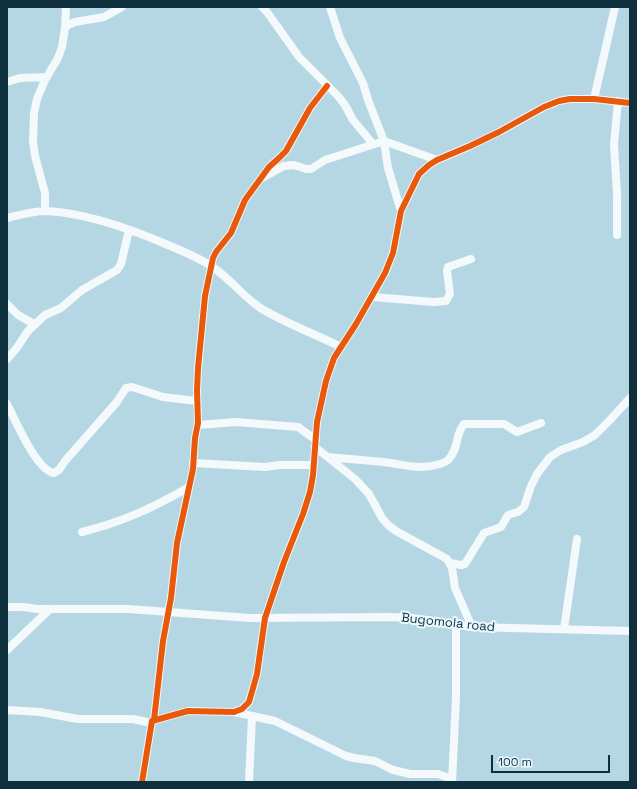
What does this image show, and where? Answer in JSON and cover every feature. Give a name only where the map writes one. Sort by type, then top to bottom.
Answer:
[{"type":"street","points":[[45,212],[45,193],[33,148],[32,134],[37,99],[58,58],[65,28],[66,7]]},
{"type":"street","points":[[65,28],[75,22],[104,17],[122,7]]},
{"type":"street","points":[[262,7],[299,57],[338,96],[345,105],[352,120],[373,144]]},
{"type":"street","points":[[330,7],[340,38],[363,83],[384,141],[388,168],[401,211]]},
{"type":"street","points":[[594,99],[615,7]]},
{"type":"street","points":[[7,82],[20,78],[47,77]]},
{"type":"street","points":[[142,782],[163,641],[171,598],[177,543],[193,463],[198,425],[198,368],[205,296],[212,266],[216,252],[227,239],[242,206],[269,167],[286,151],[310,108],[327,86]]},
{"type":"street","points":[[234,712],[242,709],[249,702],[257,674],[265,618],[310,492],[314,465],[317,422],[326,381],[334,358],[372,298],[385,273],[393,253],[401,211],[419,174],[428,164],[499,132],[544,107],[570,98],[630,103]]},
{"type":"street","points":[[617,235],[618,194],[614,144],[618,102]]},
{"type":"street","points":[[259,180],[284,166],[294,165],[309,170],[325,160],[384,141],[437,160]]},
{"type":"street","points":[[7,218],[45,212],[88,217],[129,230],[180,250],[212,266],[240,292],[261,308],[341,347]]},
{"type":"street","points":[[7,359],[21,339],[34,324],[45,315],[61,308],[82,290],[117,270],[121,264],[129,230]]},
{"type":"street","points":[[372,298],[434,302],[446,301],[450,294],[447,271],[448,268],[471,259]]},
{"type":"street","points":[[7,304],[18,315],[34,324]]},
{"type":"street","points":[[7,404],[28,447],[48,471],[54,472],[58,470],[65,460],[116,403],[126,388],[132,387],[168,398],[197,401]]},
{"type":"street","points":[[450,563],[461,565],[465,564],[484,533],[501,527],[508,515],[518,512],[524,507],[537,474],[550,457],[561,450],[583,442],[595,435],[630,398]]},
{"type":"street","points":[[198,425],[236,422],[298,427],[327,457],[360,484],[388,525],[396,532],[443,556],[450,563],[455,588],[472,627]]},
{"type":"street","points":[[327,457],[385,462],[413,467],[430,467],[449,460],[455,448],[460,430],[464,424],[504,424],[517,432],[541,423]]},
{"type":"street","points":[[193,463],[265,467],[280,465],[314,465]]},
{"type":"street","points":[[82,532],[136,515],[162,503],[189,487]]},
{"type":"street","points":[[564,629],[578,539]]},
{"type":"street","name":"Bugomola road","points":[[7,607],[37,609],[128,609],[210,616],[265,618],[392,617],[472,627],[630,631]]},
{"type":"street","points":[[7,650],[50,609]]},
{"type":"street","points":[[7,710],[40,712],[78,718],[133,719],[152,722],[188,711],[234,712],[275,721],[346,756],[375,761],[393,770],[410,774],[438,774],[452,781],[456,698],[456,624]]},
{"type":"street","points":[[249,782],[252,716]]},
{"type":"cycle path","points":[[154,720],[163,641],[171,598],[177,543],[193,469],[195,438],[198,423],[198,368],[205,296],[213,258],[231,233],[245,200],[269,167],[286,151],[310,108],[327,86]]},
{"type":"cycle path","points":[[142,782],[152,721],[188,711],[234,712],[242,709],[249,702],[257,674],[265,618],[310,492],[313,475],[317,422],[326,381],[334,358],[356,324],[385,273],[393,253],[401,211],[419,174],[437,160],[499,132],[544,107],[559,101],[570,99],[594,99],[630,103]]}]
